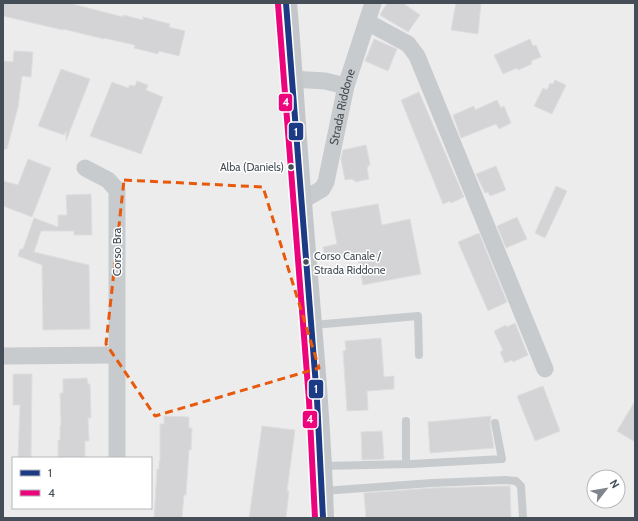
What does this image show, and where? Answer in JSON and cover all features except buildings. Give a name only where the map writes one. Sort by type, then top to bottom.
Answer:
[{"type":"main road","points":[[286,3],[300,201],[312,326],[322,466],[323,518]]},
{"type":"street","name":"Strada Riddone","points":[[300,201],[322,189],[326,182],[346,86],[373,3]]},
{"type":"street","points":[[367,22],[408,44],[417,56],[545,369]]},
{"type":"street","points":[[292,79],[324,81],[346,86]]},
{"type":"street","name":"Corso Bra","points":[[85,168],[108,180],[117,190],[117,457]]},
{"type":"street","points":[[3,356],[117,354]]},
{"type":"lane","points":[[312,326],[418,316],[419,355]]},
{"type":"lane","points":[[406,421],[406,464]]},
{"type":"lane","points":[[322,466],[406,464],[502,459],[495,423]]},
{"type":"lane","points":[[322,491],[432,483],[505,480],[516,481],[521,486],[523,518]]},
{"type":"highlighted area","points":[[124,180],[263,187],[319,368],[155,416],[106,344]]},
{"type":"transit line","name":"1","points":[[286,3],[317,399],[323,518]]},
{"type":"transit line","name":"4","points":[[278,4],[309,400],[315,518]]},
{"type":"place","name":"Alba (Daniels)","points":[[291,167]]},
{"type":"place","name":"Corso Canale / Strada Riddone","points":[[306,262]]}]
